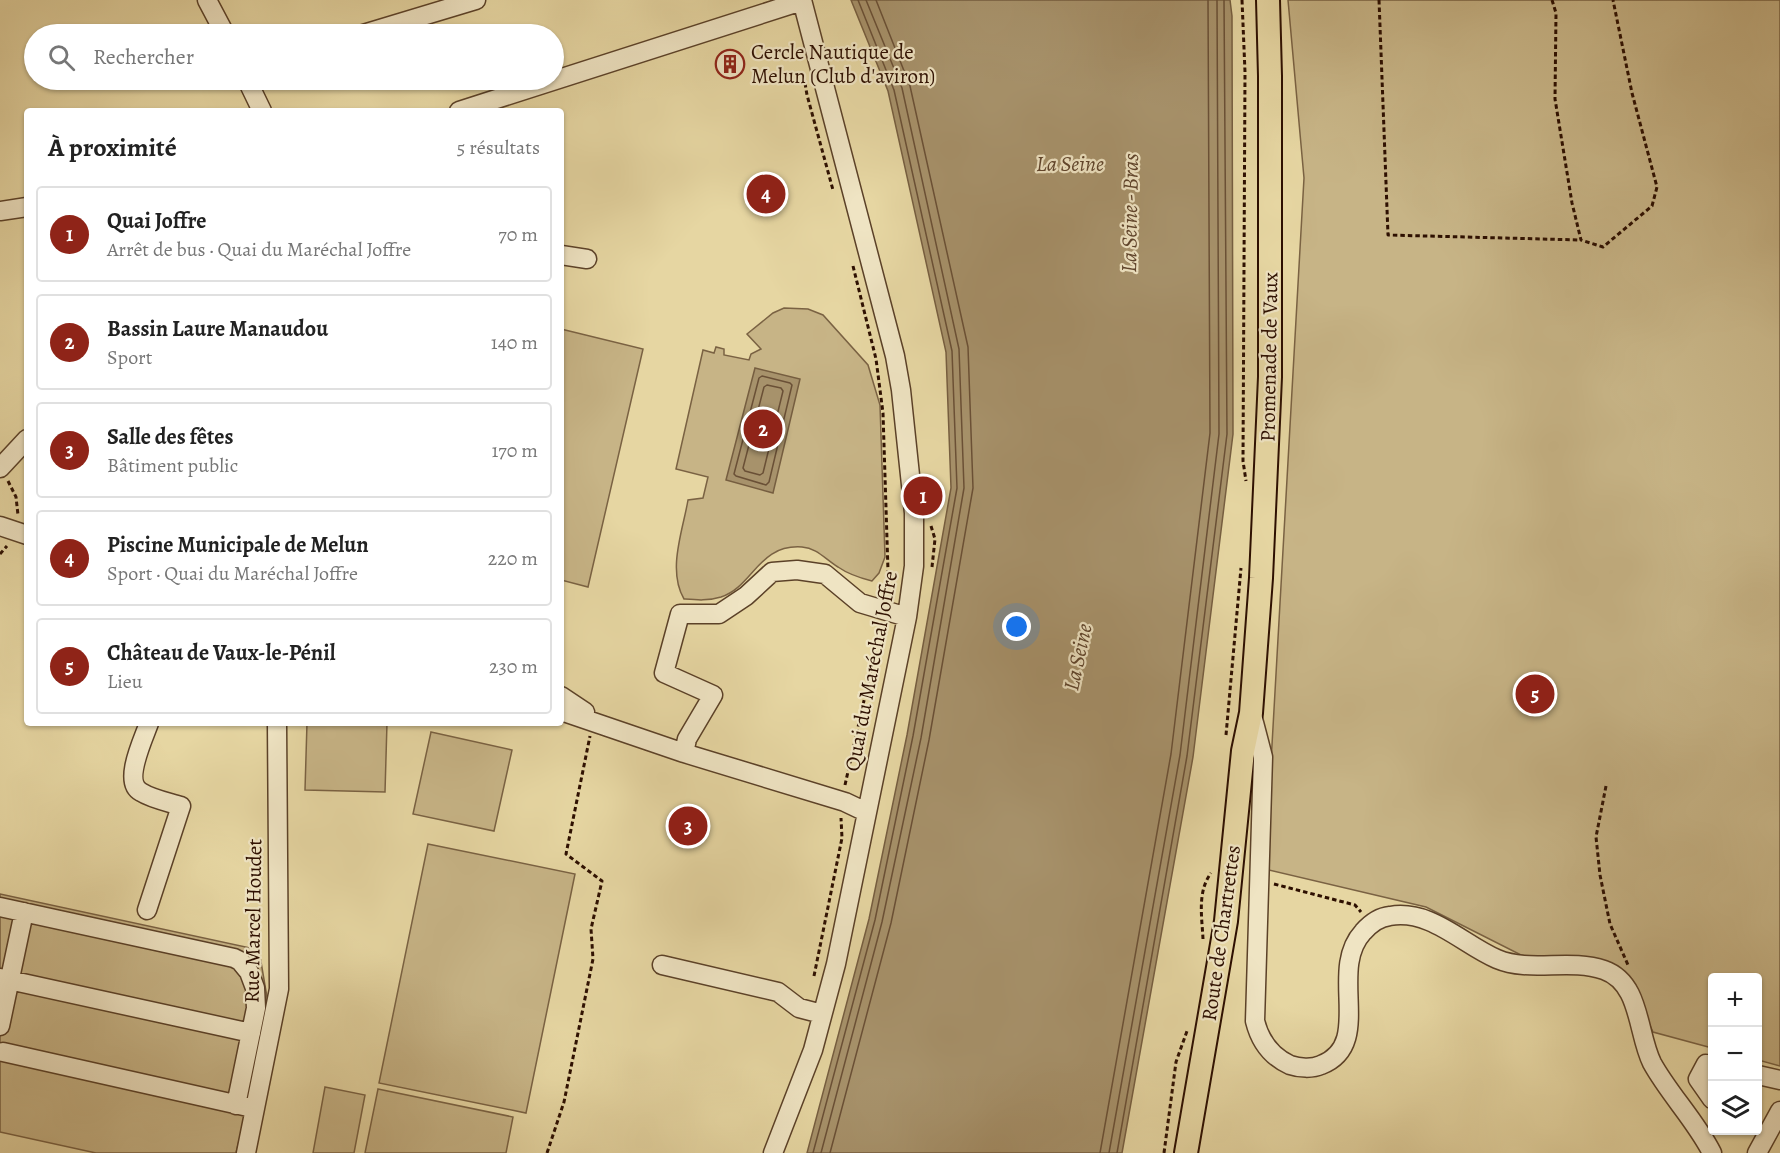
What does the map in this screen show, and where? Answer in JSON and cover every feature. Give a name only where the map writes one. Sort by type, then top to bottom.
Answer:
[{"type":"main road","name":"Promenade de Vaux","points":[[1251,713],[1262,567],[1270,377],[1268,0]]},
{"type":"main road","name":"Route de Chartrettes","points":[[1186,1153],[1225,931],[1243,751],[1251,713]]},
{"type":"street","points":[[207,0],[220,24]]},
{"type":"street","points":[[396,24],[476,0]]},
{"type":"street","points":[[564,77],[802,0]]},
{"type":"street","name":"Quai du Maréchal Joffre","points":[[772,1153],[813,1050],[836,964],[908,617],[914,566],[914,513],[901,390],[895,356],[802,0]]},
{"type":"street","points":[[252,90],[261,108]]},
{"type":"street","points":[[468,108],[524,90]]},
{"type":"street","points":[[0,211],[24,207]]},
{"type":"street","points":[[564,255],[587,259]]},
{"type":"street","points":[[0,468],[24,442]]},
{"type":"street","points":[[0,526],[24,534]]},
{"type":"street","points":[[684,753],[687,739],[713,695],[664,673],[680,614],[719,615],[746,596],[772,572],[797,570],[825,574],[860,603],[908,617]]},
{"type":"street","points":[[564,698],[611,730]]},
{"type":"street","points":[[564,712],[593,721],[611,730],[845,802],[866,812]]},
{"type":"street","points":[[1251,713],[1263,757],[1255,1021],[1262,1041],[1274,1055],[1292,1066],[1316,1067],[1336,1055],[1344,1045],[1349,1031],[1348,965],[1355,942],[1365,929],[1388,916],[1402,915],[1421,918],[1438,925],[1480,952],[1500,961],[1520,965],[1571,963],[1607,971],[1620,979],[1628,990],[1635,1007],[1653,1064],[1712,1153]]},
{"type":"street","points":[[147,910],[181,806],[140,792],[134,783],[133,770],[148,726]]},
{"type":"street","name":"Rue Marcel Houdet","points":[[246,1153],[279,989],[277,726]]},
{"type":"street","points":[[0,907],[240,961],[249,972],[255,988],[256,1008],[236,1105]]},
{"type":"street","points":[[0,1026],[5,979],[24,912]]},
{"type":"street","points":[[662,965],[778,992],[799,1008],[822,1014]]},
{"type":"street","points":[[5,979],[251,1033]]},
{"type":"street","points":[[1,1052],[255,1108]]},
{"type":"street","points":[[1708,1064],[1706,1064],[1698,1079],[1708,1092]]},
{"type":"street","points":[[1757,1153],[1780,1111]]},
{"type":"path","points":[[1242,0],[1245,72],[1243,461],[1247,487]]},
{"type":"path","points":[[1378,0],[1388,235],[1581,240],[1603,247],[1652,206],[1657,187],[1632,93],[1613,0]]},
{"type":"path","points":[[1552,0],[1556,13],[1555,99],[1572,202],[1581,240]]},
{"type":"path","points":[[805,75],[807,95],[833,191]]},
{"type":"path","points":[[814,981],[842,838],[841,812],[845,802],[844,786],[884,609],[888,571],[883,413],[876,357],[850,257]]},
{"type":"path","points":[[1226,735],[1242,563]]},
{"type":"path","points":[[547,1153],[564,1102],[593,959],[591,929],[602,881],[566,854],[593,721]]},
{"type":"path","points":[[1606,786],[1596,837],[1600,875],[1610,924],[1631,970]]},
{"type":"path","points":[[1203,945],[1202,893],[1206,880],[1216,868]]},
{"type":"path","points":[[1258,879],[1355,905]]},
{"type":"path","points":[[1164,1153],[1176,1062],[1188,1029]]},
{"type":"shaded area","points":[[1288,0],[1780,0],[1780,1066],[1762,1061],[1762,973],[1708,973],[1708,1047],[1653,1032],[1626,974],[1521,955],[1426,907],[1265,869],[1304,178]]},
{"type":"shaded area","points":[[784,308],[808,309],[823,315],[868,365],[880,405],[885,557],[879,573],[872,581],[846,572],[812,549],[787,548],[775,552],[766,559],[732,592],[712,599],[684,599],[679,588],[676,563],[680,537],[688,500],[703,498],[708,477],[676,469],[703,350],[714,353],[716,347],[724,349],[724,355],[749,360],[751,354],[761,349],[747,334],[773,313]]},
{"type":"shaded area","points":[[564,330],[643,349],[588,587],[564,581]]},
{"type":"shaded area","points":[[307,726],[387,726],[385,792],[305,790]]},
{"type":"shaded area","points":[[431,732],[512,750],[494,831],[413,814]]},
{"type":"shaded area","points":[[428,844],[575,874],[526,1113],[379,1083]]},
{"type":"shaded area","points":[[0,894],[259,950],[270,1015],[236,1153],[96,1153],[0,1132]]},
{"type":"shaded area","points":[[325,1087],[365,1095],[354,1153],[313,1153]]},
{"type":"shaded area","points":[[378,1089],[513,1117],[506,1153],[365,1153]]},
{"type":"water","name":"La Seine","points":[[851,0],[1230,0],[1232,16],[1233,434],[1193,757],[1122,1153],[807,1153],[869,919],[907,735],[951,488],[946,352],[888,91]]},
{"type":"water","points":[[755,368],[800,379],[773,493],[726,480]]},
{"type":"place","name":"Cercle Nautique de Melun (Club d'aviron)","points":[[730,64]]},
{"type":"place","name":"Piscine Municipale de Melun","points":[[766,194]]},
{"type":"place","name":"Bassin Laure Manaudou","points":[[763,429]]},
{"type":"place","name":"Quai Joffre","points":[[923,496]]},
{"type":"place","name":"Château de Vaux-le-Pénil","points":[[1535,694]]},
{"type":"place","name":"Salle des fêtes","points":[[688,826]]},
{"type":"water label","name":"La Seine - Bras","points":[[1129,213]]}]
